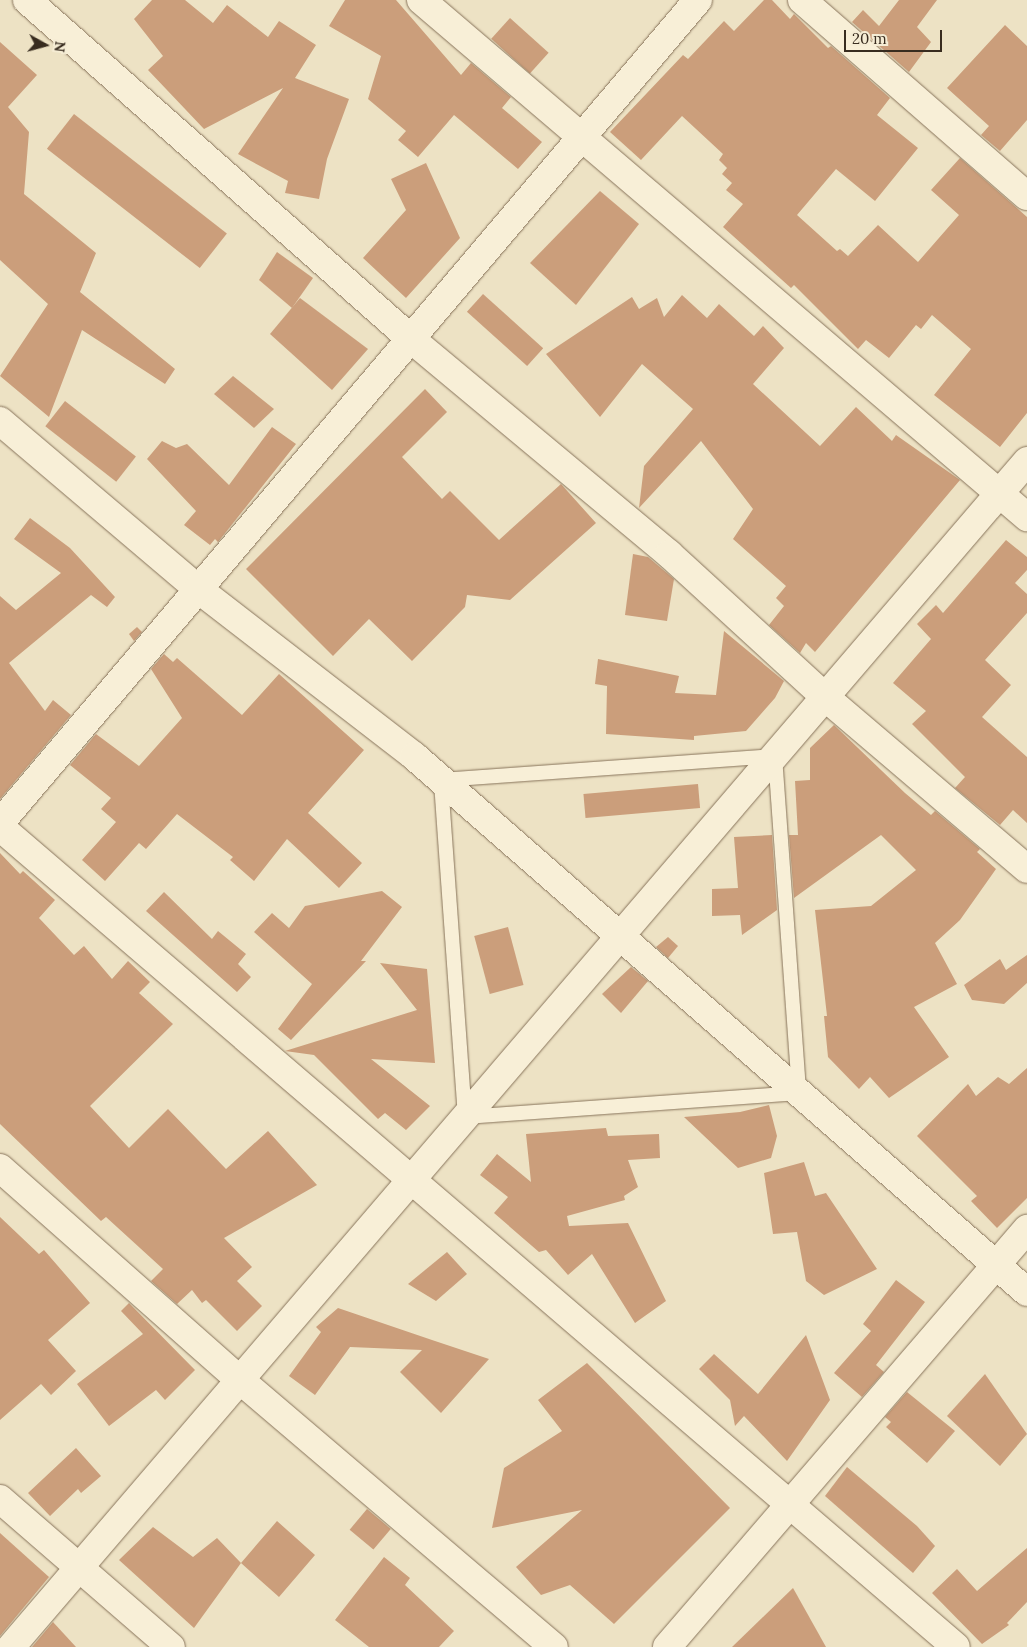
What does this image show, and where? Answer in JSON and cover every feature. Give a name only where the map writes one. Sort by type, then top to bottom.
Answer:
[{"type":"street","points":[[27,0],[411,339],[669,554],[825,696],[1027,869]]},
{"type":"street","points":[[422,0],[1027,517]]},
{"type":"street","points":[[0,823],[698,0]]},
{"type":"street","points":[[802,0],[1027,196]]},
{"type":"street","points":[[0,421],[198,589],[441,780],[1027,1292]]},
{"type":"street","points":[[11,1647],[1027,461]]},
{"type":"street","points":[[0,828],[956,1647]]},
{"type":"street","points":[[0,1168],[240,1380],[554,1647]]},
{"type":"street","points":[[667,1647],[1027,1229]]},
{"type":"street","points":[[0,1499],[171,1647]]},
{"type":"lane","points":[[775,756],[798,1093],[465,1117],[441,780],[775,756]]},
{"type":"building","points":[[152,0],[185,0],[213,23],[227,5],[268,37],[279,21],[316,45],[295,78],[349,99],[327,159],[319,199],[285,193],[288,181],[238,154],[283,88],[204,129],[148,70],[163,56],[134,19]]},
{"type":"building","points":[[345,0],[396,0],[461,75],[471,63],[511,97],[502,108],[542,142],[518,169],[454,115],[418,157],[398,140],[406,131],[368,99],[381,56],[329,26]]},
{"type":"building","points":[[764,0],[772,0],[790,19],[794,14],[828,48],[831,46],[890,98],[877,115],[918,148],[875,201],[836,169],[797,215],[837,251],[840,249],[848,256],[878,225],[918,262],[959,215],[931,190],[960,158],[1027,217],[1027,413],[1000,447],[934,395],[971,349],[932,315],[921,329],[916,325],[889,358],[866,340],[858,349],[794,285],[791,288],[723,227],[743,204],[726,190],[732,183],[722,174],[727,168],[719,160],[723,154],[682,116],[641,160],[610,132],[683,55],[688,59],[724,21],[734,31]]},
{"type":"building","points":[[899,0],[937,0],[917,27],[931,42],[909,72],[852,22],[863,10],[879,26]]},
{"type":"building","points":[[510,18],[549,53],[530,74],[491,39]]},
{"type":"building","points":[[1005,25],[1027,46],[1027,120],[1000,151],[981,135],[989,126],[947,88]]},
{"type":"building","points":[[0,42],[37,75],[8,107],[29,132],[24,194],[96,253],[80,292],[175,369],[165,384],[82,330],[49,417],[0,376],[48,304],[0,260]]},
{"type":"building","points":[[74,114],[227,233],[200,268],[47,149]]},
{"type":"building","points":[[426,163],[460,238],[406,298],[363,258],[406,210],[391,179]]},
{"type":"building","points":[[600,191],[639,224],[576,305],[530,263]]},
{"type":"building","points":[[277,252],[313,278],[292,308],[259,280]]},
{"type":"building","points":[[483,294],[543,348],[527,366],[467,312]]},
{"type":"building","points":[[682,295],[707,318],[719,304],[754,336],[763,326],[784,348],[753,384],[820,446],[856,407],[892,441],[896,435],[960,480],[815,652],[806,643],[800,653],[769,625],[784,606],[776,598],[786,586],[733,539],[753,509],[701,441],[639,508],[644,466],[693,409],[642,364],[600,417],[546,354],[632,297],[639,309],[657,298],[664,317]]},
{"type":"building","points":[[300,298],[368,349],[332,390],[270,334]]},
{"type":"building","points":[[233,376],[274,409],[254,428],[214,394]]},
{"type":"building","points":[[425,389],[447,412],[402,457],[442,499],[450,491],[499,540],[561,484],[596,523],[510,600],[467,595],[465,607],[412,661],[369,619],[333,656],[246,569]]},
{"type":"building","points":[[65,401],[136,456],[116,482],[45,426]]},
{"type":"building","points":[[272,427],[296,444],[218,542],[215,539],[210,545],[184,525],[196,511],[147,459],[162,441],[176,448],[187,444],[229,485]]},
{"type":"building","points":[[30,518],[70,548],[115,597],[107,607],[91,595],[9,663],[45,711],[53,700],[71,715],[0,799],[0,596],[16,610],[61,573],[14,539]]},
{"type":"building","points":[[1006,540],[1027,557],[1027,570],[1015,583],[1027,594],[1027,613],[985,660],[1011,685],[982,717],[1027,757],[1027,823],[1013,810],[1000,825],[955,788],[965,777],[912,724],[926,711],[893,683],[931,639],[917,624],[936,605],[943,613]]},
{"type":"building","points":[[633,554],[648,557],[674,579],[667,621],[625,615]]},
{"type":"building","points":[[137,627],[142,632],[134,641],[129,634]]},
{"type":"building","points":[[724,631],[784,681],[775,698],[746,731],[694,736],[694,740],[606,734],[607,686],[595,684],[598,659],[679,676],[675,693],[716,695]]},
{"type":"building","points":[[164,654],[173,662],[177,658],[242,715],[279,674],[364,750],[308,813],[362,863],[339,888],[287,839],[254,881],[230,860],[233,857],[177,814],[146,849],[139,843],[105,881],[82,860],[116,822],[101,809],[111,798],[70,765],[96,734],[139,766],[182,718],[151,669]]},
{"type":"building","points":[[834,725],[905,793],[931,815],[935,811],[980,849],[977,852],[996,869],[960,920],[935,943],[957,984],[914,1007],[949,1057],[889,1098],[870,1077],[859,1089],[828,1057],[824,1016],[827,1016],[815,910],[871,906],[916,870],[881,835],[794,898],[789,835],[798,835],[795,781],[810,780],[810,748]]},
{"type":"building","points":[[698,784],[700,808],[586,818],[583,794]]},
{"type":"building","points":[[772,835],[777,910],[742,935],[740,915],[712,916],[712,889],[738,888],[734,837]]},
{"type":"building","points":[[0,853],[20,874],[23,871],[55,900],[39,918],[74,955],[84,946],[112,979],[128,961],[150,982],[139,993],[173,1024],[90,1106],[129,1148],[168,1109],[226,1169],[268,1131],[317,1185],[224,1238],[252,1267],[237,1281],[262,1306],[237,1331],[206,1300],[202,1303],[192,1290],[177,1304],[151,1281],[163,1269],[106,1217],[101,1221],[0,1124]]},
{"type":"building","points":[[382,891],[402,907],[361,961],[366,961],[291,1040],[278,1029],[312,984],[254,932],[272,913],[289,928],[305,906]]},
{"type":"building","points":[[164,892],[212,939],[218,931],[246,954],[238,964],[251,977],[237,992],[146,911]]},
{"type":"building","points":[[508,927],[524,985],[490,994],[474,936]]},
{"type":"building","points":[[668,937],[678,946],[668,958],[656,947]]},
{"type":"building","points":[[1027,955],[1027,983],[1004,1004],[972,1000],[964,985],[1000,959],[1006,970]]},
{"type":"building","points":[[380,963],[427,969],[435,1063],[371,1059],[430,1106],[406,1130],[385,1113],[378,1119],[314,1055],[285,1051],[417,1010]]},
{"type":"building","points":[[631,967],[648,981],[621,1013],[602,994]]},
{"type":"building","points":[[1027,1068],[1027,1198],[997,1228],[971,1201],[977,1196],[917,1136],[968,1084],[976,1096],[998,1077],[1009,1084]]},
{"type":"building","points":[[769,1105],[777,1136],[771,1158],[738,1168],[684,1117],[740,1112]]},
{"type":"building","points":[[606,1128],[608,1136],[659,1134],[660,1158],[628,1160],[638,1187],[624,1196],[625,1200],[567,1216],[569,1226],[628,1223],[666,1301],[635,1323],[592,1254],[568,1275],[546,1250],[539,1252],[494,1213],[508,1197],[480,1175],[497,1154],[531,1182],[526,1134]]},
{"type":"building","points":[[804,1162],[815,1196],[826,1193],[877,1269],[824,1295],[806,1281],[797,1232],[773,1234],[764,1173]]},
{"type":"building","points":[[0,1217],[39,1254],[44,1250],[90,1303],[48,1340],[76,1371],[51,1395],[41,1384],[0,1420]]},
{"type":"building","points":[[447,1252],[467,1274],[436,1301],[408,1284]]},
{"type":"building","points":[[896,1280],[925,1302],[876,1365],[884,1372],[862,1397],[834,1373],[871,1331],[863,1324]]},
{"type":"building","points":[[129,1303],[195,1370],[165,1400],[156,1390],[109,1426],[77,1384],[143,1334],[121,1311]]},
{"type":"building","points":[[338,1308],[489,1359],[441,1413],[400,1372],[422,1350],[350,1347],[315,1395],[289,1376],[321,1332],[316,1327]]},
{"type":"building","points":[[806,1335],[830,1400],[787,1461],[744,1416],[735,1426],[730,1400],[699,1369],[714,1354],[758,1394]]},
{"type":"building","points":[[587,1363],[730,1508],[614,1624],[570,1585],[541,1595],[516,1567],[582,1510],[492,1528],[504,1468],[562,1431],[538,1400]]},
{"type":"building","points":[[985,1374],[1027,1434],[1000,1466],[947,1416]]},
{"type":"building","points":[[907,1392],[955,1431],[927,1463],[886,1427],[891,1422],[885,1417]]},
{"type":"building","points":[[76,1448],[101,1476],[81,1493],[78,1489],[50,1516],[28,1493]]},
{"type":"building","points":[[847,1467],[917,1526],[935,1546],[913,1573],[825,1496]]},
{"type":"building","points":[[367,1509],[391,1529],[373,1550],[350,1530]]},
{"type":"building","points":[[277,1521],[315,1555],[279,1597],[241,1563]]},
{"type":"building","points":[[153,1527],[193,1557],[217,1538],[241,1563],[194,1628],[119,1560]]},
{"type":"building","points":[[0,1533],[49,1577],[0,1636]]},
{"type":"building","points":[[1027,1548],[1027,1602],[1007,1623],[1009,1625],[982,1644],[932,1593],[957,1569],[977,1591]]},
{"type":"building","points":[[384,1557],[410,1578],[405,1585],[454,1631],[439,1647],[369,1647],[335,1620]]},
{"type":"building","points":[[793,1588],[826,1647],[732,1647]]},
{"type":"building","points":[[53,1622],[76,1647],[32,1647]]}]
